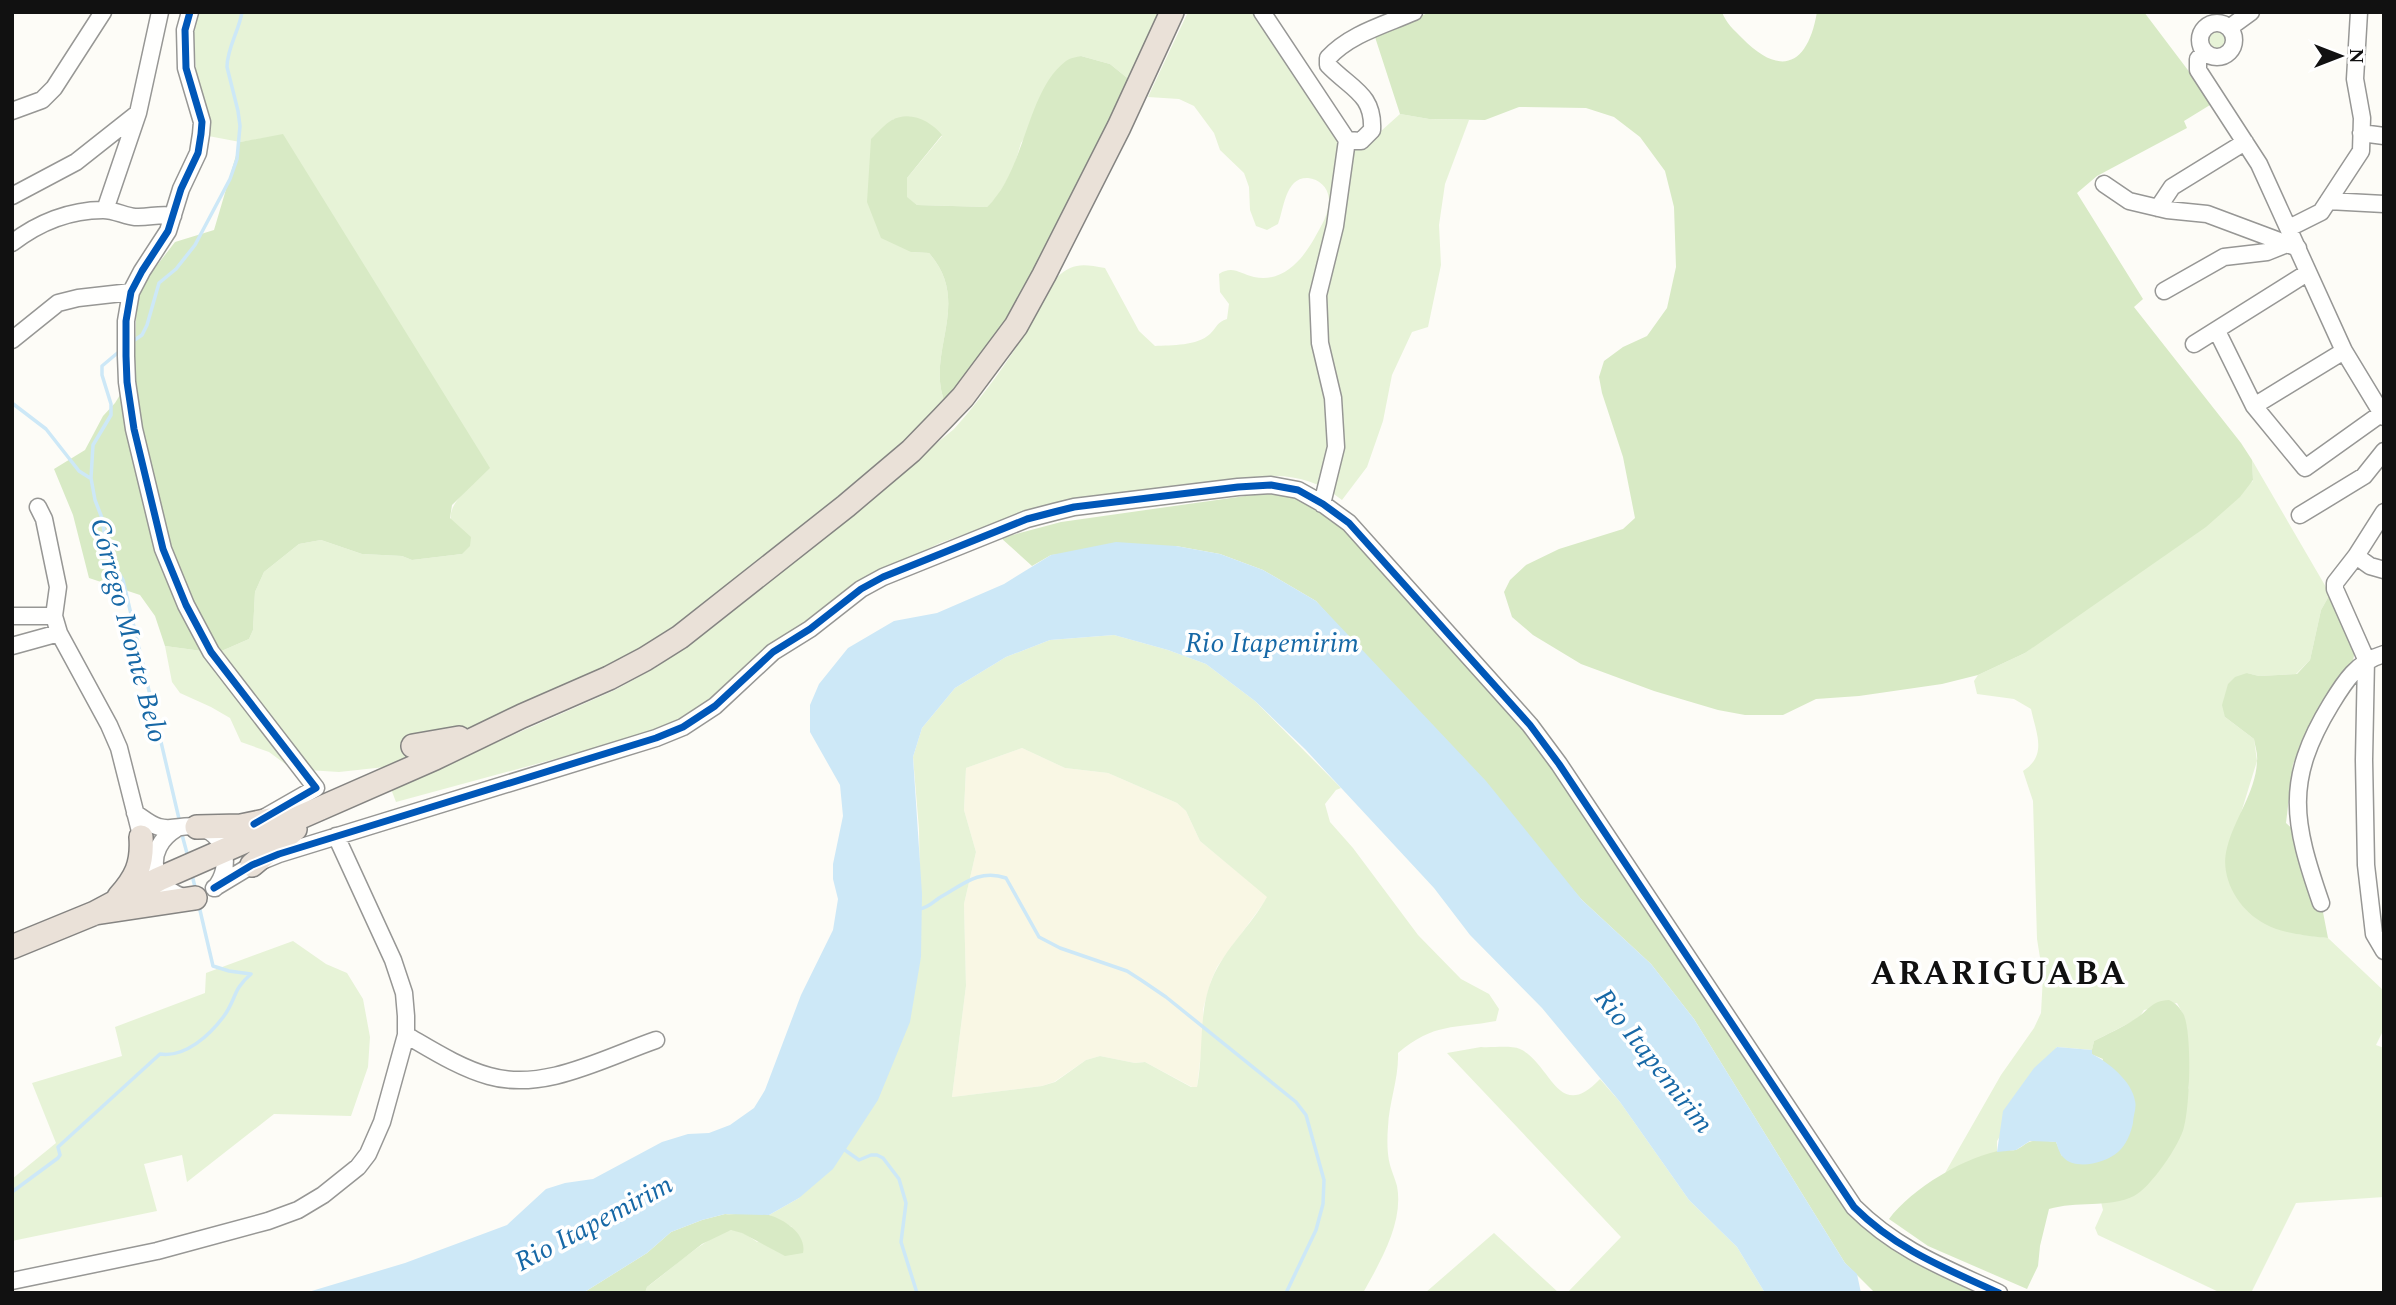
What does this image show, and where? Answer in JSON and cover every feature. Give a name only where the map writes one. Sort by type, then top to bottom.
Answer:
[{"type":"highway","points":[[187,828],[254,824],[489,732],[609,678],[680,637],[855,498],[911,451],[950,411],[1016,326],[1119,127],[1172,12]]},
{"type":"highway","points":[[413,746],[489,732]]},
{"type":"highway","points":[[12,947],[104,909],[158,876],[232,847],[321,796]]},
{"type":"highway","points":[[265,857],[321,796]]},
{"type":"highway","points":[[104,909],[138,872],[141,837]]},
{"type":"highway","points":[[104,909],[205,893]]},
{"type":"street","points":[[12,111],[42,100],[54,88],[103,12]]},
{"type":"street","points":[[105,210],[138,113],[160,12]]},
{"type":"street","points":[[190,12],[185,30],[186,68],[202,122],[201,134],[198,153],[181,189],[168,231],[131,292],[126,321],[127,382],[134,429],[163,549],[186,605],[211,652],[321,796]]},
{"type":"street","points":[[1262,12],[1347,140],[1335,226],[1318,295],[1320,343],[1333,398],[1336,447],[1322,503]]},
{"type":"street","points":[[1347,140],[1361,141],[1372,130],[1373,116],[1368,101],[1328,65],[1328,58],[1340,46],[1413,12]]},
{"type":"street","points":[[2219,21],[2234,39],[2231,51],[2217,58],[2205,52],[2200,41],[2201,34],[2209,25],[2219,21],[2251,12]]},
{"type":"street","points":[[2164,291],[2224,257],[2267,252],[2291,240],[2321,212],[2361,151],[2362,118],[2355,79],[2359,12]]},
{"type":"street","points":[[2205,52],[2198,59],[2198,70],[2259,164],[2291,240],[2344,351],[2383,415],[2305,468],[2253,406],[2217,331]]},
{"type":"street","points":[[12,196],[76,162],[138,113]]},
{"type":"street","points":[[2361,133],[2384,136]]},
{"type":"street","points":[[2158,208],[2172,187],[2245,142]]},
{"type":"street","points":[[2104,184],[2129,201],[2158,208],[2207,214],[2291,240]]},
{"type":"street","points":[[2328,201],[2384,204]]},
{"type":"street","points":[[12,243],[30,229],[59,218],[105,210],[134,217],[163,214],[173,216]]},
{"type":"street","points":[[2194,344],[2307,273]]},
{"type":"street","points":[[12,340],[58,303],[131,292]]},
{"type":"street","points":[[2253,406],[2344,351]]},
{"type":"street","points":[[2300,515],[2364,477],[2384,451]]},
{"type":"street","points":[[38,507],[44,519],[58,587],[54,616],[59,633],[109,725],[118,748],[146,855],[166,888],[176,895],[205,893],[265,857],[656,738],[683,727],[715,706],[773,652],[810,629],[860,589],[883,577],[1027,519],[1074,508],[1271,485],[1298,490],[1322,503],[1349,523],[1530,725],[1559,764],[1854,1208],[1905,1249],[1999,1293]]},
{"type":"street","points":[[2384,512],[2335,583],[2335,589],[2366,659],[2366,864],[2374,934],[2384,951]]},
{"type":"street","points":[[2356,556],[2370,566],[2384,570]]},
{"type":"street","points":[[12,615],[54,616]]},
{"type":"street","points":[[12,646],[59,633]]},
{"type":"street","points":[[2321,903],[2307,862],[2298,814],[2297,788],[2304,760],[2321,720],[2343,683],[2366,659],[2384,654]]},
{"type":"street","points":[[135,813],[154,826],[207,830],[232,847],[265,857]]},
{"type":"street","points":[[158,876],[155,856],[159,845],[167,835],[187,828]]},
{"type":"street","points":[[12,1281],[158,1251],[268,1221],[298,1210],[323,1195],[358,1167],[368,1154],[382,1122],[406,1035],[404,993],[393,960],[335,836]]},
{"type":"street","points":[[205,893],[225,871],[232,847]]},
{"type":"street","points":[[406,1035],[469,1069],[504,1080],[529,1082],[553,1077],[656,1040]]},
{"type":"shaded area","points":[[1022,748],[1065,768],[1108,773],[1177,803],[1186,811],[1200,841],[1268,897],[1217,967],[1211,981],[1203,1009],[1204,1027],[1197,1087],[1192,1087],[1145,1062],[1135,1063],[1100,1056],[1086,1060],[1054,1082],[1042,1086],[952,1097],[966,986],[964,904],[976,852],[964,810],[966,768]]},
{"type":"green space","points":[[192,12],[1165,12],[1131,81],[1110,64],[1081,56],[1021,143],[1013,170],[997,197],[987,207],[917,205],[906,197],[907,178],[942,136],[893,119],[911,252],[929,253],[942,272],[947,291],[948,310],[940,367],[946,405],[939,413],[698,611],[606,670],[385,767],[339,772],[292,769],[269,752],[241,742],[230,718],[180,693],[172,682],[165,646],[217,653],[249,639],[253,630],[255,592],[264,572],[299,544],[321,540],[362,554],[402,556],[412,560],[462,554],[452,526],[451,513],[467,489],[283,135],[240,142],[203,135]]},
{"type":"green space","points":[[1188,12],[1262,12],[1361,149],[1400,114],[1429,119],[1469,120],[1445,184],[1439,225],[1441,265],[1428,327],[1412,332],[1392,375],[1383,421],[1367,467],[1342,500],[1308,481],[1269,476],[1010,518],[940,543],[895,565],[708,705],[658,731],[396,802],[391,789],[615,690],[655,668],[712,628],[954,429],[1010,357],[1056,278],[1068,269],[1084,265],[1105,268],[1139,331],[1155,346],[1198,341],[1227,319],[1229,304],[1220,292],[1219,274],[1224,271],[1233,270],[1254,277],[1274,277],[1297,262],[1309,247],[1326,215],[1329,199],[1322,184],[1308,178],[1300,179],[1290,188],[1278,224],[1267,230],[1256,226],[1250,210],[1249,187],[1244,173],[1220,150],[1214,133],[1194,106],[1179,99],[1148,97]]},
{"type":"green space","points":[[1430,12],[1722,12],[1730,26],[1756,51],[1780,61],[1791,60],[1800,54],[1813,30],[1817,12],[2144,12],[2206,94],[2210,105],[2184,121],[2187,128],[2097,176],[2077,193],[2143,299],[2134,307],[2241,443],[2252,460],[2253,480],[2240,497],[2206,527],[2025,653],[1978,675],[1942,684],[1859,696],[1816,699],[1783,715],[1745,715],[1654,691],[1581,664],[1533,635],[1512,617],[1504,592],[1510,580],[1526,565],[1559,549],[1623,529],[1635,518],[1623,457],[1599,377],[1604,361],[1623,347],[1647,336],[1667,308],[1676,267],[1674,207],[1665,171],[1640,137],[1614,117],[1586,108],[1519,107],[1485,120],[1429,119],[1400,114],[1375,37]]},
{"type":"green space","points":[[2217,28],[2225,32],[2229,40],[2225,48],[2217,52],[2209,48],[2205,40],[2209,32]]},
{"type":"green space","points":[[1081,56],[1110,64],[1131,81],[1019,301],[946,405],[940,367],[948,310],[942,272],[929,253],[911,252],[881,238],[867,202],[871,139],[899,117],[926,121],[942,135],[907,178],[907,197],[917,205],[987,207],[1010,173],[1042,91],[1066,61]]},
{"type":"green space","points":[[283,134],[490,468],[452,505],[450,518],[471,537],[470,546],[462,554],[412,560],[402,556],[362,554],[321,540],[299,544],[264,572],[255,592],[253,630],[249,639],[217,653],[165,646],[155,616],[140,595],[89,578],[73,515],[54,469],[85,450],[103,416],[130,379],[135,351],[137,291],[175,242],[214,230],[240,142]]},
{"type":"green space","points":[[2252,460],[2330,594],[2321,610],[2310,660],[2296,674],[2259,676],[2247,673],[2225,717],[2254,739],[2257,761],[2241,813],[2297,934],[2328,938],[2384,991],[2384,1029],[2376,1045],[2384,1048],[2384,1197],[2296,1203],[2251,1293],[2221,1293],[2098,1235],[2095,1228],[2103,1210],[2101,1202],[2116,1201],[2189,1088],[2187,1031],[2184,1016],[2177,1003],[2144,1010],[2139,1018],[2094,1041],[2092,1050],[2057,1047],[1997,1141],[1997,1152],[1945,1173],[2001,1075],[2034,1028],[2041,1013],[2043,976],[2037,939],[2033,801],[2023,771],[2036,758],[2037,735],[2031,709],[2014,699],[1977,694],[1974,681],[1978,675],[2025,653],[2253,481]]},
{"type":"green space","points":[[1280,491],[1323,505],[1542,748],[1861,1215],[1995,1293],[1875,1293],[1845,1263],[1694,1019],[1651,964],[1582,900],[1316,601],[1263,570],[1220,554],[1176,546],[1051,555],[1032,566],[1001,538],[1061,522]]},
{"type":"green space","points":[[2330,594],[2356,644],[2352,667],[2307,732],[2293,764],[2286,823],[2310,845],[2328,938],[2288,932],[2265,924],[2247,910],[2233,892],[2228,881],[2225,859],[2234,827],[2253,784],[2257,756],[2254,739],[2225,717],[2222,705],[2228,684],[2235,677],[2247,673],[2259,676],[2297,674],[2310,660],[2321,610]]},
{"type":"green space","points":[[1114,635],[1168,650],[1206,664],[1255,701],[1341,788],[1336,790],[1325,804],[1330,822],[1353,848],[1418,935],[1461,979],[1489,994],[1499,1009],[1496,1021],[1434,1031],[1398,1053],[1387,1141],[1389,1161],[1397,1186],[1397,1214],[1389,1242],[1363,1293],[645,1293],[647,1287],[690,1254],[725,1232],[740,1232],[757,1242],[792,1227],[769,1215],[799,1198],[921,957],[919,829],[913,757],[922,728],[955,688],[1006,657],[1050,640]],"holes":[[[1022,748],[1065,768],[1108,773],[1177,803],[1186,811],[1200,841],[1267,897],[1224,957],[1212,979],[1203,1018],[1197,1087],[1191,1087],[1145,1062],[1135,1063],[1100,1056],[1086,1060],[1055,1082],[1042,1086],[952,1097],[966,986],[964,904],[976,852],[964,810],[966,768]]]},
{"type":"green space","points":[[293,941],[326,964],[347,973],[363,999],[370,1037],[368,1067],[351,1116],[274,1114],[187,1182],[182,1155],[144,1164],[157,1211],[12,1241],[12,1179],[56,1143],[32,1083],[122,1056],[115,1027],[205,993],[206,973]]},
{"type":"green space","points":[[2169,1000],[2178,1006],[2184,1015],[2189,1054],[2186,1117],[2177,1144],[2156,1175],[2134,1196],[2114,1202],[2049,1209],[2038,1266],[2027,1289],[1928,1246],[1889,1219],[1925,1185],[1957,1166],[1989,1153],[2019,1149],[2029,1142],[2039,1140],[2056,1142],[2062,1156],[2103,1059],[2091,1054],[2094,1041],[2140,1016],[2154,1004]]},
{"type":"green space","points":[[1481,1047],[1520,1049],[1531,1056],[1564,1093],[1574,1095],[1586,1091],[1600,1079],[1620,1102],[1689,1200],[1737,1247],[1765,1293],[1567,1293],[1621,1237],[1447,1053]]},
{"type":"green space","points":[[753,1213],[776,1217],[798,1234],[802,1240],[803,1253],[785,1256],[731,1230],[702,1244],[647,1287],[645,1293],[583,1293],[647,1253],[671,1232],[725,1214]]},
{"type":"green space","points":[[1494,1233],[1559,1293],[1425,1293]]},
{"type":"water","name":"Rio Itapemirim","points":[[1116,542],[1176,546],[1220,554],[1263,570],[1316,601],[1486,781],[1582,900],[1651,964],[1694,1019],[1845,1263],[1857,1274],[1861,1293],[1765,1293],[1737,1247],[1689,1200],[1620,1102],[1542,1008],[1470,935],[1434,888],[1305,749],[1255,701],[1206,664],[1114,635],[1050,640],[1006,657],[955,688],[922,728],[913,757],[922,894],[921,957],[910,1022],[878,1100],[833,1169],[799,1198],[769,1215],[725,1214],[671,1232],[647,1253],[583,1293],[305,1293],[405,1263],[507,1225],[546,1189],[593,1179],[662,1142],[688,1134],[709,1133],[730,1125],[754,1108],[765,1090],[801,995],[833,930],[838,899],[833,879],[833,864],[843,816],[840,785],[810,732],[810,705],[819,684],[848,648],[894,621],[937,613],[1004,584],[1051,555]]},
{"type":"water","points":[[2057,1047],[2092,1050],[2092,1054],[2118,1073],[2129,1086],[2136,1106],[2133,1123],[2126,1142],[2113,1156],[2090,1164],[2075,1164],[2063,1157],[2056,1142],[2030,1141],[2016,1150],[1997,1152],[2003,1111],[2034,1068]]},
{"type":"waterway","name":"Córrego Monte Belo","points":[[133,341],[142,335],[147,325],[159,283],[176,269],[195,245],[230,179],[237,159],[240,126],[227,67],[242,12]]},
{"type":"waterway","name":"Córrego Monte Belo","points":[[121,350],[102,366],[111,415],[93,445],[91,478],[102,518],[107,552],[123,580],[180,823]]},
{"type":"waterway","points":[[12,403],[46,429],[79,471],[90,478]]},
{"type":"waterway","name":"Córrego Monte Belo","points":[[181,831],[188,857]]},
{"type":"waterway","name":"Córrego Monte Belo","points":[[192,875],[196,891]]},
{"type":"waterway","points":[[920,909],[979,877],[996,875],[1006,878],[1039,937],[1060,948],[1127,971],[1166,997],[1296,1102],[1306,1115],[1324,1180],[1323,1204],[1316,1230],[1286,1293]]},
{"type":"waterway","name":"Córrego Monte Belo","points":[[12,1192],[58,1158],[58,1147],[160,1054],[179,1052],[196,1044],[212,1031],[228,1010],[241,985],[251,974],[213,966],[199,906]]},
{"type":"waterway","points":[[842,1148],[859,1160],[871,1155],[883,1158],[899,1179],[906,1203],[901,1242],[917,1293]]},
{"type":"cycle path","points":[[190,12],[185,30],[186,68],[202,122],[198,153],[181,189],[168,231],[131,292],[126,321],[127,382],[134,429],[163,549],[186,605],[211,652],[316,788],[254,824]]},
{"type":"cycle path","points":[[214,888],[252,865],[279,854],[656,738],[683,727],[715,706],[773,652],[810,629],[861,589],[883,577],[1027,519],[1074,507],[1238,487],[1271,485],[1298,490],[1349,523],[1530,725],[1559,764],[1854,1207],[1905,1247],[1999,1293]]},
{"type":"district","name":"ARARIGUABA","points":[[1999,972]]}]
